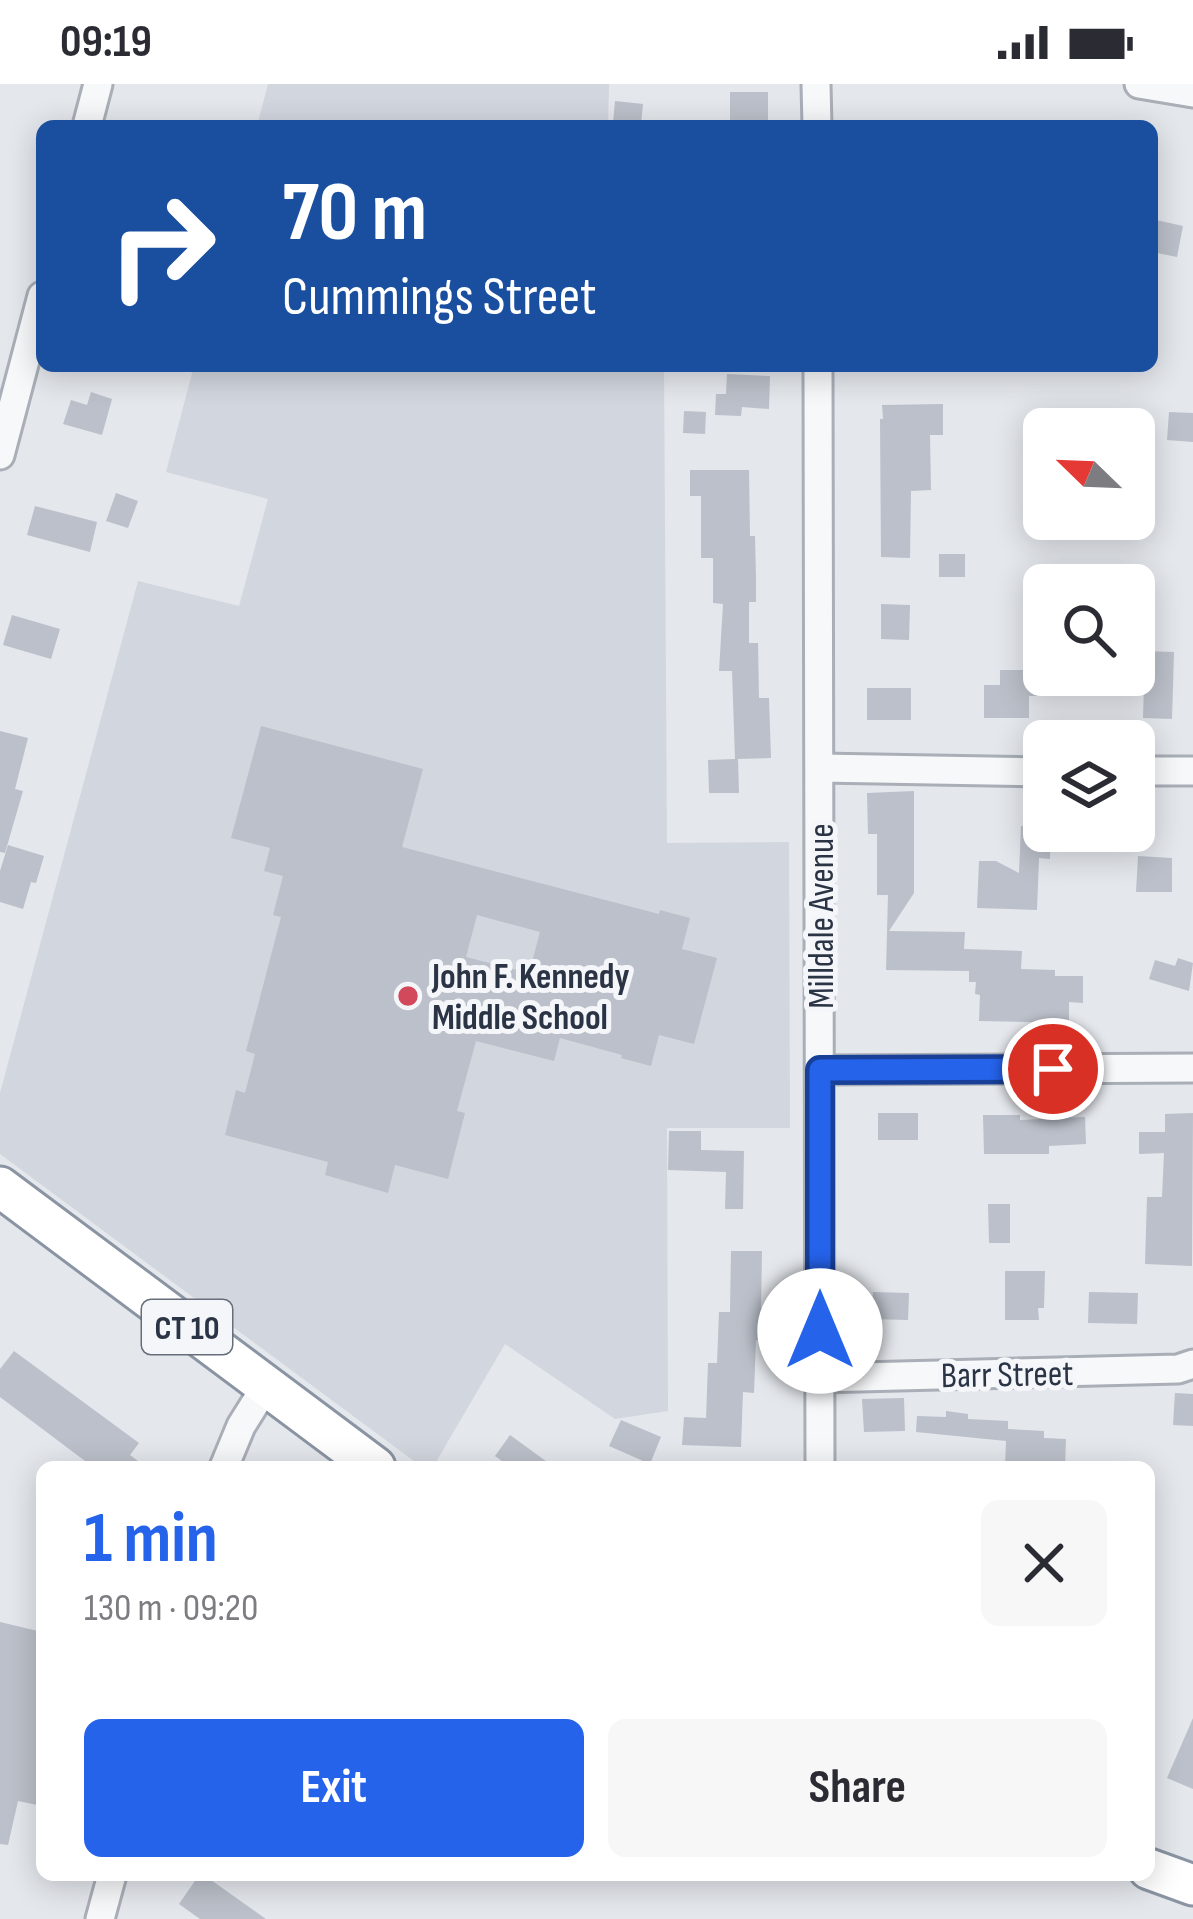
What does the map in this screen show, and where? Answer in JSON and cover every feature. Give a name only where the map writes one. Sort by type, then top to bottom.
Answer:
[{"type":"highway","name":"CT 10","points":[[0,1187],[367,1461]]},
{"type":"highway","points":[[1155,1871],[1193,1885]]},
{"type":"street","points":[[89,120],[98,84]]},
{"type":"street","points":[[817,84],[817,120]]},
{"type":"street","points":[[1138,84],[1193,93]]},
{"type":"street","points":[[0,455],[36,319]]},
{"type":"street","name":"Milldale Avenue","points":[[818,372],[820,1461]]},
{"type":"street","points":[[820,768],[1023,772]]},
{"type":"street","points":[[1155,771],[1193,770]]},
{"type":"street","points":[[820,1070],[1193,1068]]},
{"type":"street","name":"Barr Street","points":[[820,1378],[1178,1369],[1193,1364]]},
{"type":"street","points":[[227,1461],[266,1385]]},
{"type":"street","points":[[100,1919],[110,1881]]},
{"type":"shaded area","points":[[268,84],[609,84],[608,120],[259,120]]},
{"type":"shaded area","name":"John F. Kennedy Middle School","points":[[192,372],[664,372],[667,843],[789,842],[790,1128],[667,1128],[668,1411],[615,1419],[505,1344],[437,1461],[414,1461],[0,1154],[0,1093],[138,581],[239,606],[268,499],[166,472]]},
{"type":"building","points":[[730,92],[768,92],[768,120],[730,120]]},
{"type":"building","points":[[615,101],[643,104],[641,120],[613,120]]},
{"type":"building","points":[[1158,220],[1183,226],[1177,257],[1158,253]]},
{"type":"building","points":[[727,374],[770,376],[769,409],[742,407],[741,416],[715,415],[716,394],[726,394]]},
{"type":"building","points":[[91,392],[112,399],[102,435],[63,424],[71,400],[87,405]]},
{"type":"building","points":[[943,404],[943,435],[930,435],[931,490],[911,491],[910,558],[881,557],[882,405]]},
{"type":"building","points":[[684,411],[706,412],[705,434],[683,433]]},
{"type":"building","points":[[1169,412],[1193,413],[1193,442],[1167,440]]},
{"type":"building","points":[[690,470],[749,470],[756,602],[749,602],[749,643],[758,643],[759,698],[769,698],[771,758],[738,759],[739,793],[709,793],[708,760],[735,759],[732,671],[719,671],[723,604],[713,603],[713,558],[701,558],[701,496],[690,496]]},
{"type":"building","points":[[116,493],[138,501],[128,528],[106,521]]},
{"type":"building","points":[[35,506],[97,522],[90,552],[27,535]]},
{"type":"building","points":[[939,554],[965,554],[965,577],[939,577]]},
{"type":"building","points":[[881,604],[910,605],[909,640],[881,639]]},
{"type":"building","points":[[12,615],[60,629],[51,659],[3,645]]},
{"type":"building","points":[[1155,651],[1174,652],[1172,719],[1143,718],[1144,696],[1155,696]]},
{"type":"building","points":[[1000,670],[1023,670],[1029,718],[984,718],[984,685],[1000,685]]},
{"type":"building","points":[[867,688],[911,688],[911,720],[867,720]]},
{"type":"building","points":[[261,726],[423,769],[402,847],[690,918],[682,949],[717,958],[694,1044],[659,1035],[651,1066],[560,1038],[554,1061],[476,1041],[457,1111],[465,1113],[448,1179],[395,1165],[388,1193],[325,1175],[328,1162],[225,1135],[236,1090],[245,1093],[255,1054],[246,1051],[281,917],[273,915],[283,876],[264,871],[270,848],[231,838]],"holes":[[[477,915],[540,932],[529,973],[466,957]]]},
{"type":"building","points":[[0,731],[28,738],[15,789],[23,791],[5,853],[0,852]]},
{"type":"building","points":[[914,791],[914,893],[889,931],[965,932],[964,949],[1022,951],[1021,969],[1083,976],[1083,1003],[1069,1002],[1069,1023],[979,1021],[980,995],[975,994],[976,982],[969,982],[969,971],[886,970],[888,895],[877,895],[877,834],[868,834],[867,793]]},
{"type":"building","points":[[1023,826],[1023,852],[1050,852],[1050,859],[1039,858],[1037,910],[977,908],[979,861],[996,861],[1019,873]]},
{"type":"building","points":[[8,845],[44,856],[23,909],[0,902],[0,871]]},
{"type":"building","points":[[1138,856],[1172,858],[1172,892],[1136,892]]},
{"type":"building","points":[[1178,958],[1193,963],[1189,991],[1149,979],[1155,960],[1175,966]]},
{"type":"building","points":[[878,1113],[918,1113],[918,1140],[878,1140]]},
{"type":"building","points":[[1193,1113],[1192,1266],[1145,1264],[1147,1197],[1162,1197],[1164,1153],[1139,1154],[1139,1132],[1165,1132],[1165,1114]]},
{"type":"building","points":[[983,1115],[1020,1115],[1020,1120],[1085,1117],[1086,1144],[1049,1146],[1049,1154],[984,1154]]},
{"type":"building","points":[[669,1131],[701,1131],[701,1150],[744,1151],[743,1209],[725,1209],[726,1172],[668,1170]]},
{"type":"building","points":[[988,1204],[1010,1204],[1010,1243],[989,1243]]},
{"type":"building","points":[[731,1251],[762,1251],[761,1308],[773,1308],[772,1340],[756,1340],[754,1393],[743,1392],[741,1447],[682,1445],[684,1417],[706,1418],[708,1363],[717,1363],[719,1312],[730,1312]]},
{"type":"building","points":[[1005,1271],[1045,1271],[1039,1320],[1005,1320]]},
{"type":"building","points":[[873,1292],[909,1293],[908,1320],[871,1319]]},
{"type":"building","points":[[1089,1292],[1138,1293],[1137,1324],[1088,1323]]},
{"type":"building","points":[[14,1351],[139,1443],[130,1455],[138,1461],[85,1461],[0,1397],[0,1369]]},
{"type":"building","points":[[1175,1393],[1193,1394],[1193,1426],[1173,1425]]},
{"type":"building","points":[[904,1398],[905,1431],[864,1432],[862,1399]]},
{"type":"building","points":[[946,1411],[968,1414],[968,1419],[1008,1421],[1008,1429],[1044,1431],[1044,1438],[1066,1439],[1065,1461],[1005,1461],[1006,1441],[916,1432],[917,1416],[946,1417]]},
{"type":"building","points":[[621,1420],[661,1437],[651,1461],[609,1446]]},
{"type":"building","points":[[510,1435],[546,1461],[502,1461],[495,1456]]},
{"type":"building","points":[[0,1622],[36,1631],[36,1805],[18,1801],[8,1845],[0,1844]]},
{"type":"building","points":[[1193,1718],[1193,1789],[1167,1778]]},
{"type":"building","points":[[195,1881],[212,1881],[266,1919],[200,1919],[179,1904]]},
{"type":"place","name":"John F. Kennedy Middle School","points":[[408,996]]},
{"type":"route","points":[[820,1331],[820,1070],[1053,1069]]}]
